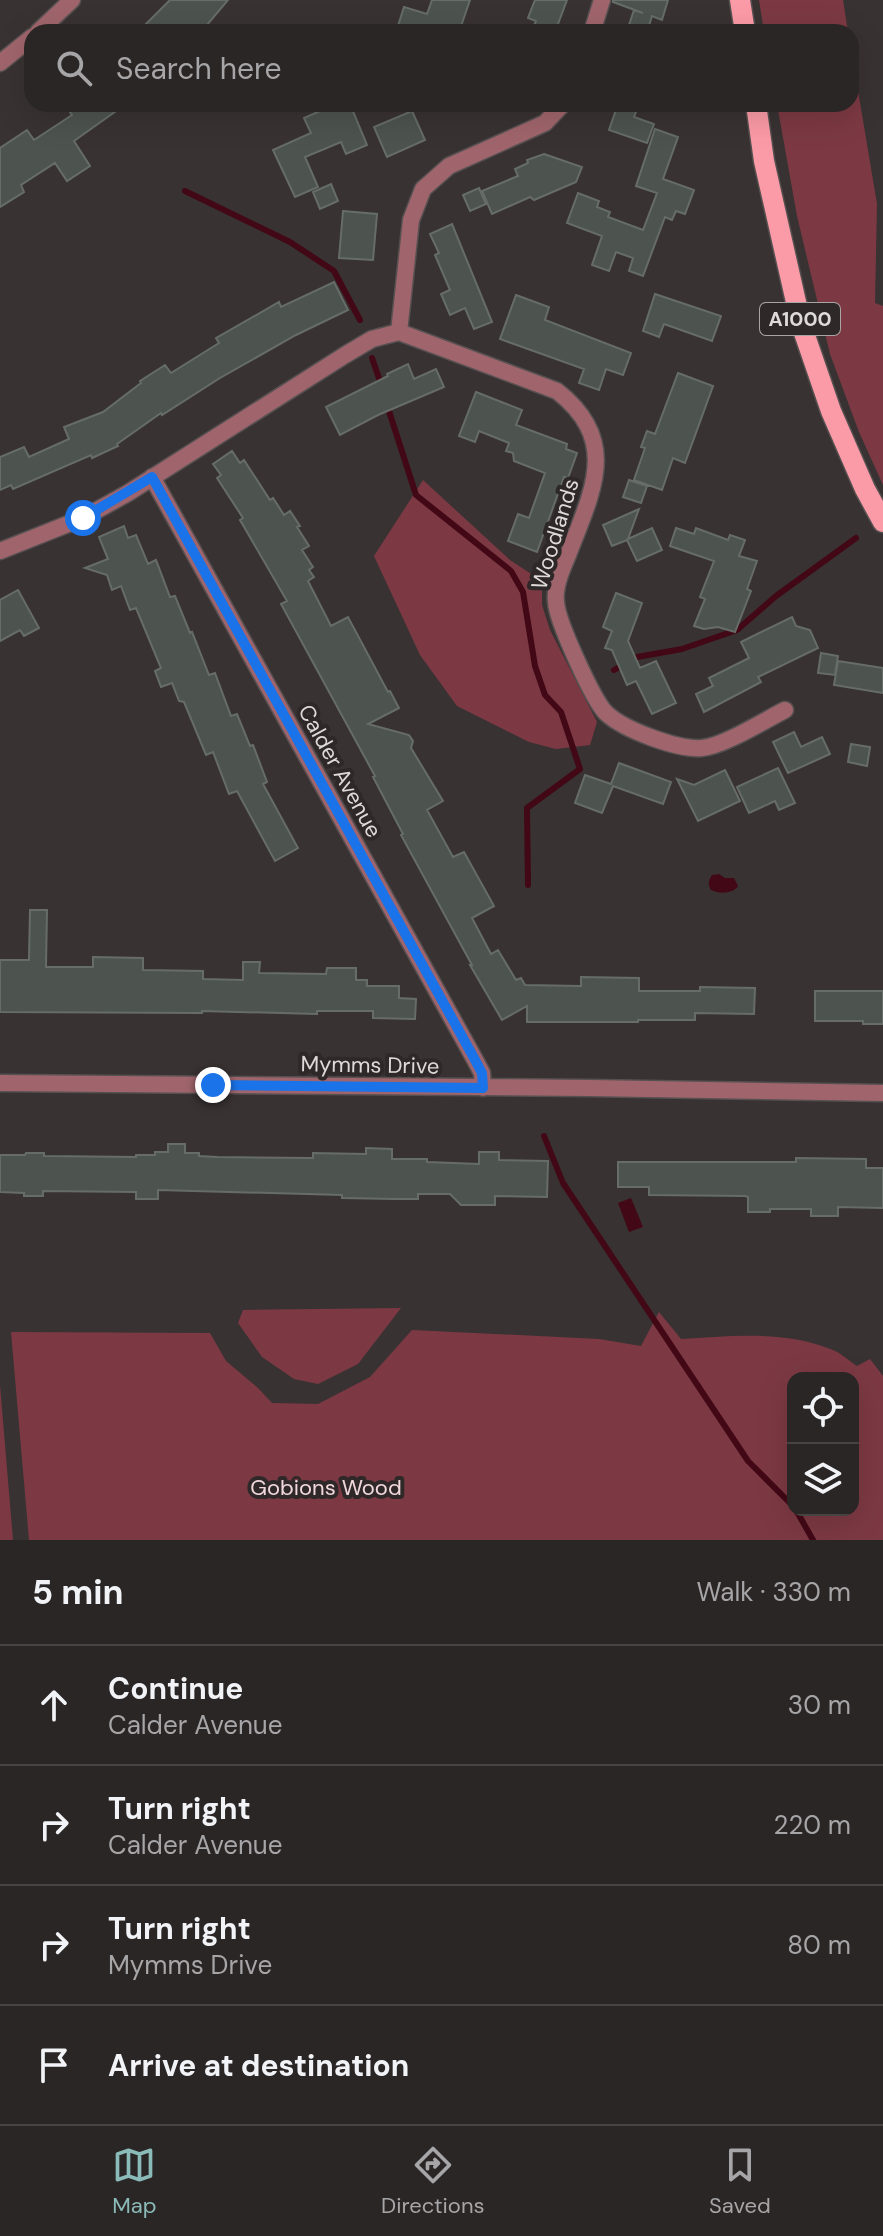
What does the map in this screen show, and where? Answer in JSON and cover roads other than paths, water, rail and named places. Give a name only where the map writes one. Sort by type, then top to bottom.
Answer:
[{"type":"main road","points":[[740,0],[744,24]]},
{"type":"main road","name":"A1000","points":[[757,112],[764,161],[801,324],[831,411],[883,522]]},
{"type":"street","points":[[46,24],[72,0]]},
{"type":"street","points":[[594,24],[602,0]]},
{"type":"street","points":[[0,63],[24,44]]},
{"type":"street","points":[[0,551],[83,518],[372,339],[399,332],[411,220],[423,189],[449,166],[545,123],[555,112]]},
{"type":"street","name":"Woodlands","points":[[399,332],[557,391],[574,404],[589,426],[597,469],[561,573],[555,601],[563,630],[606,713],[628,728],[681,746],[704,748],[785,710]]},
{"type":"street","name":"Calder Avenue","points":[[152,477],[474,1058],[482,1073],[483,1088]]},
{"type":"street","name":"Mymms Drive","points":[[0,1083],[883,1093]]},
{"type":"waterway","points":[[185,191],[290,242],[334,271],[360,320]]},
{"type":"waterway","points":[[372,358],[382,387]]},
{"type":"waterway","points":[[387,405],[416,495],[511,571],[523,592],[535,666],[545,695],[561,712],[580,769],[527,808],[528,885]]},
{"type":"waterway","points":[[614,670],[637,657],[682,649],[737,630],[776,596],[856,538]]},
{"type":"waterway","points":[[544,1136],[563,1183],[748,1461],[787,1500]]},
{"type":"waterway","points":[[799,1516],[813,1540]]},
{"type":"park label","name":"Gobions Wood","points":[[326,1487]]}]
